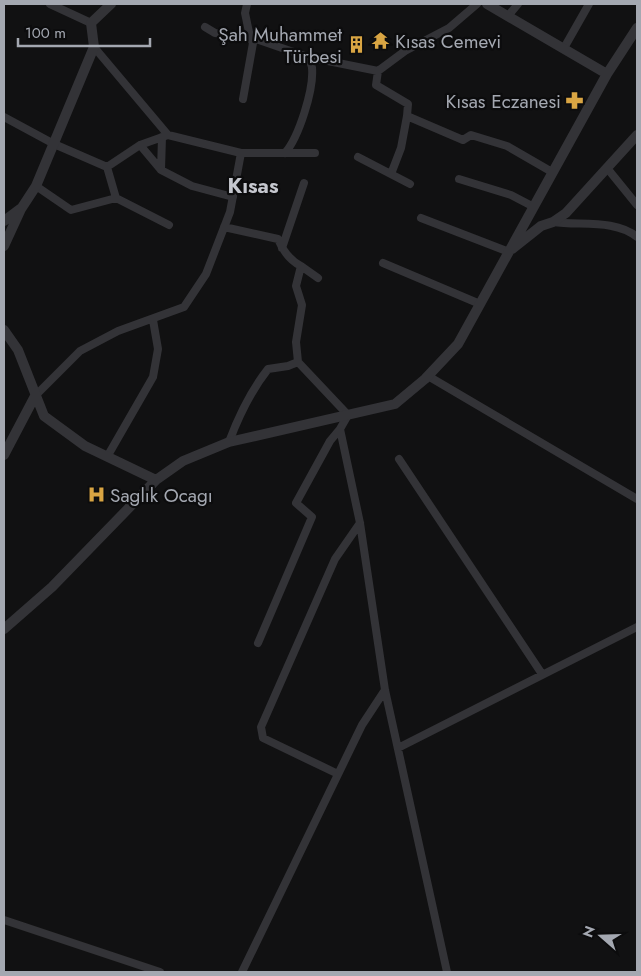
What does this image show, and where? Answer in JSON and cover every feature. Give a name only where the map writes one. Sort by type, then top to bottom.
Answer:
[{"type":"street","points":[[50,4],[91,23]]},
{"type":"street","points":[[61,4],[70,13]]},
{"type":"street","points":[[91,23],[111,4]]},
{"type":"street","points":[[243,99],[253,43],[245,13],[247,4]]},
{"type":"street","points":[[205,27],[215,33],[250,37],[308,57],[378,70],[405,51],[449,28],[477,4]]},
{"type":"street","points":[[487,4],[607,74]]},
{"type":"street","points":[[508,16],[518,4]]},
{"type":"street","points":[[564,48],[589,4]]},
{"type":"street","points":[[4,246],[21,209],[36,186],[94,47],[91,23]]},
{"type":"street","points":[[4,629],[52,587],[156,480],[183,462],[229,442],[395,404],[428,376],[458,344],[532,206],[607,74],[637,28]]},
{"type":"street","points":[[94,47],[165,136],[161,170]]},
{"type":"street","points":[[285,153],[296,136],[310,86],[312,68],[308,57]]},
{"type":"street","points":[[378,70],[376,84],[408,104],[401,148],[390,174]]},
{"type":"street","points":[[407,116],[463,140],[471,135],[507,146],[552,172]]},
{"type":"street","points":[[4,117],[54,144],[107,167]]},
{"type":"street","points":[[509,252],[541,226],[553,222],[566,213],[637,135]]},
{"type":"street","points":[[107,167],[140,145],[165,136],[241,153],[315,153]]},
{"type":"street","points":[[140,145],[161,170],[192,186],[234,197]]},
{"type":"street","points":[[4,456],[35,396],[80,351],[118,331],[153,320],[184,307],[206,274],[230,212],[241,153]]},
{"type":"street","points":[[358,157],[410,184]]},
{"type":"street","points":[[107,167],[116,198]]},
{"type":"street","points":[[607,168],[637,205]]},
{"type":"street","points":[[459,179],[511,195],[532,206]]},
{"type":"street","points":[[282,248],[304,183]]},
{"type":"street","points":[[36,186],[72,210],[116,198],[169,225]]},
{"type":"street","points":[[4,221],[21,209]]},
{"type":"street","points":[[421,218],[509,252]]},
{"type":"street","points":[[553,222],[610,226],[630,231],[637,237]]},
{"type":"street","points":[[630,231],[637,225]]},
{"type":"street","points":[[224,227],[278,239],[282,248],[293,262],[318,278]]},
{"type":"street","points":[[383,263],[480,304]]},
{"type":"street","points":[[301,266],[296,286],[302,305],[296,342],[298,362],[348,415]]},
{"type":"street","points":[[106,457],[153,377],[158,349],[153,320]]},
{"type":"street","points":[[4,330],[18,350],[44,416],[85,446],[156,480]]},
{"type":"street","points":[[229,442],[239,413],[254,386],[268,370],[298,362]]},
{"type":"street","points":[[428,376],[637,499]]},
{"type":"street","points":[[258,643],[312,517],[296,503],[330,441],[348,415]]},
{"type":"street","points":[[340,429],[360,523],[385,690],[447,972]]},
{"type":"street","points":[[399,459],[542,674]]},
{"type":"street","points":[[338,774],[263,738],[261,727],[335,560],[360,523]]},
{"type":"street","points":[[398,748],[637,627]]},
{"type":"street","points":[[242,972],[362,725],[385,690]]},
{"type":"street","points":[[4,920],[160,972]]},
{"type":"place","name":"Kısas Cemevi","points":[[381,41]]},
{"type":"place","name":"Şah Muhammet Türbesi","points":[[356,45]]},
{"type":"place","name":"Kısas Eczanesi","points":[[575,101]]},
{"type":"place","name":"Saglık Ocagı","points":[[96,495]]},
{"type":"district","name":"Kısas","points":[[253,186]]}]
